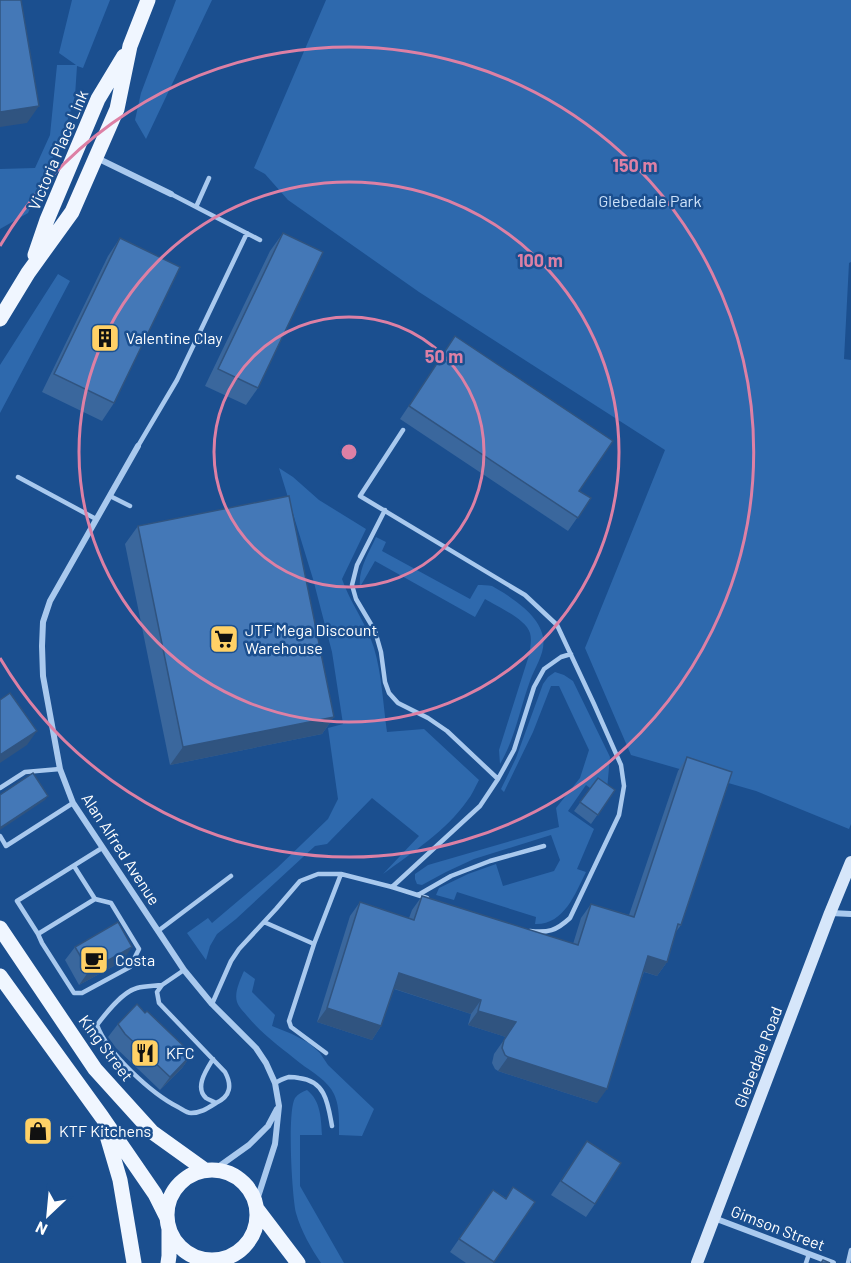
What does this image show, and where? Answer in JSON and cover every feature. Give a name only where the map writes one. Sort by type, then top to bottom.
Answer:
[{"type":"main road","name":"Victoria Place Link","points":[[0,319],[28,273],[72,212],[117,109],[130,46],[148,0]]},
{"type":"main road","name":"Victoria Place Link","points":[[28,273],[47,220],[98,99],[130,46]]},
{"type":"main road","name":"King Street","points":[[0,927],[95,1070],[152,1132],[209,1170]]},
{"type":"main road","points":[[0,976],[155,1194],[173,1237],[179,1245],[190,1254],[205,1259],[225,1261],[239,1251],[253,1234],[257,1219],[256,1206]]},
{"type":"main road","points":[[102,1117],[120,1180],[134,1263]]},
{"type":"main road","points":[[168,1263],[168,1204],[174,1190],[185,1178],[209,1170],[230,1173],[243,1182],[249,1189],[256,1206],[298,1263]]},
{"type":"street","points":[[97,158],[171,194]]},
{"type":"street","name":"Alan Alfred Avenue","points":[[138,446],[50,602],[43,622],[43,676],[60,769],[73,803],[184,970],[212,1004],[256,1048],[275,1083],[279,1106],[275,1144],[256,1206]]},
{"type":"street","name":"Glebedale Road","points":[[697,1263],[851,862]]},
{"type":"street","points":[[830,913],[851,914]]},
{"type":"street","points":[[209,1170],[249,1145],[268,1126],[279,1106]]},
{"type":"street","name":"Gimson Street","points":[[714,1218],[833,1263]]},
{"type":"lane","points":[[196,207],[209,178]]},
{"type":"lane","points":[[171,194],[260,240]]},
{"type":"lane","points":[[138,446],[177,380],[247,233]]},
{"type":"lane","points":[[404,430],[360,496],[525,595],[557,625],[621,765],[624,786],[619,815],[570,918],[561,927],[548,932],[520,928]]},
{"type":"lane","points":[[18,477],[96,519]]},
{"type":"lane","points":[[110,496],[130,506]]},
{"type":"lane","points":[[385,510],[357,565],[352,585],[356,599],[375,631],[389,693],[398,703],[428,718],[447,731],[498,779]]},
{"type":"lane","points":[[392,886],[480,806],[514,750],[534,687],[543,669],[561,657],[571,654]]},
{"type":"lane","points":[[0,788],[25,772],[60,769]]},
{"type":"lane","points":[[0,836],[6,846],[73,803]]},
{"type":"lane","points":[[418,895],[451,876],[490,861],[544,846]]},
{"type":"lane","points":[[74,866],[95,899],[111,903],[139,950],[130,967],[82,993],[74,993],[17,901],[102,848]]},
{"type":"lane","points":[[212,1004],[235,955],[245,941],[300,881],[318,874],[341,874],[392,886],[429,899]]},
{"type":"lane","points":[[326,1053],[291,1028],[289,1021],[314,944],[341,874]]},
{"type":"lane","points":[[158,931],[231,876]]},
{"type":"lane","points":[[38,934],[95,899]]},
{"type":"lane","points":[[264,922],[314,944]]},
{"type":"lane","points":[[162,985],[136,988],[119,999],[108,1010],[98,1026],[100,1034],[138,1077],[167,1101],[189,1113],[206,1110],[223,1099],[229,1090],[230,1081],[225,1072],[159,1003],[157,992],[162,985],[184,970]]},
{"type":"lane","points":[[213,1059],[201,1083],[206,1098],[216,1103]]},
{"type":"lane","points":[[275,1083],[290,1077],[306,1079],[315,1084],[322,1090],[332,1126]]},
{"type":"lane","points":[[848,1263],[851,1250]]},
{"type":"lane","points":[[806,1263],[809,1254]]},
{"type":"green space","points":[[72,0],[110,0],[83,68],[77,66],[75,96],[69,116],[28,213],[0,229],[0,169],[35,168],[50,135],[57,65],[76,65],[59,53]]},
{"type":"green space","points":[[176,0],[212,0],[146,139],[135,120],[141,93]]},
{"type":"green space","name":"Glebedale Park","points":[[326,0],[851,0],[851,262],[849,263],[844,359],[851,360],[851,824],[849,829],[756,791],[631,755],[585,648],[665,450],[419,292],[288,200],[265,174],[254,168]]},
{"type":"green space","points":[[58,274],[70,281],[0,413],[0,365]]},
{"type":"green space","points":[[279,468],[319,500],[366,529],[342,579],[367,630],[377,658],[387,732],[424,729],[479,780],[469,799],[449,822],[383,874],[419,836],[372,798],[327,844],[315,846],[217,934],[206,960],[187,933],[208,918],[212,923],[277,868],[328,819],[338,799],[328,728],[343,724],[332,652],[313,579]]},
{"type":"green space","points":[[376,537],[386,542],[382,551],[470,599],[478,585],[494,587],[522,606],[538,624],[544,643],[542,654],[530,681],[510,744],[500,764],[499,750],[530,652],[530,633],[517,618],[485,599],[475,617],[375,561],[360,587],[362,567]]},
{"type":"green space","points":[[555,672],[573,681],[610,757],[606,800],[586,785],[568,811],[594,829],[577,869],[586,872],[573,898],[561,914],[554,919],[535,924],[536,917],[457,892],[454,900],[436,895],[439,888],[496,864],[503,886],[554,871],[560,860],[551,835],[474,859],[422,885],[417,884],[415,874],[428,865],[559,827],[556,808],[580,778],[589,750],[559,686],[551,686],[533,732],[504,792],[501,789],[516,758],[543,684]]},
{"type":"green space","points":[[244,971],[255,979],[252,992],[275,1015],[272,1026],[309,1043],[328,1065],[374,1109],[362,1136],[339,1135],[336,1099],[328,1085],[267,1036],[241,1008],[236,995]]},
{"type":"green space","points":[[307,1090],[318,1105],[322,1135],[300,1135],[300,1186],[344,1263],[321,1263],[301,1226],[294,1204],[291,1119],[295,1098]]},
{"type":"building","points":[[0,0],[21,0],[39,106],[0,112]]},
{"type":"building","points":[[283,233],[323,252],[258,388],[218,369]]},
{"type":"building","name":"Valentine Clay","points":[[120,238],[180,267],[114,403],[54,374]]},
{"type":"building","points":[[455,336],[613,441],[579,491],[591,498],[578,518],[409,406]]},
{"type":"building","name":"JTF Mega Discount Warehouse","points":[[289,496],[334,717],[183,747],[138,526]]},
{"type":"building","points":[[10,693],[37,731],[0,755],[0,700]]},
{"type":"building","points":[[687,757],[732,772],[681,925],[678,924],[667,962],[648,956],[607,1089],[508,1057],[502,1048],[504,1040],[516,1022],[478,1011],[481,1000],[399,973],[381,1026],[327,1008],[360,902],[414,920],[422,896],[578,945],[591,904],[634,917]]},
{"type":"building","points":[[33,773],[48,796],[0,828],[0,795]]},
{"type":"building","points":[[598,778],[615,790],[598,815],[580,802]]},
{"type":"building","points":[[118,922],[132,947],[89,971],[75,947]]},
{"type":"building","points":[[137,1004],[192,1054],[170,1077],[125,1034],[118,1024]]},
{"type":"building","points":[[587,1141],[621,1163],[595,1204],[561,1181]]},
{"type":"building","points":[[513,1187],[535,1202],[494,1262],[459,1239],[493,1190],[506,1199]]},
{"type":"place","name":"Valentine Clay","points":[[105,338]]},
{"type":"place","name":"JTF Mega Discount Warehouse","points":[[224,639]]},
{"type":"place","name":"Costa","points":[[94,960]]},
{"type":"place","name":"KFC","points":[[145,1053]]},
{"type":"place","name":"KTF Kitchens","points":[[38,1131]]}]
